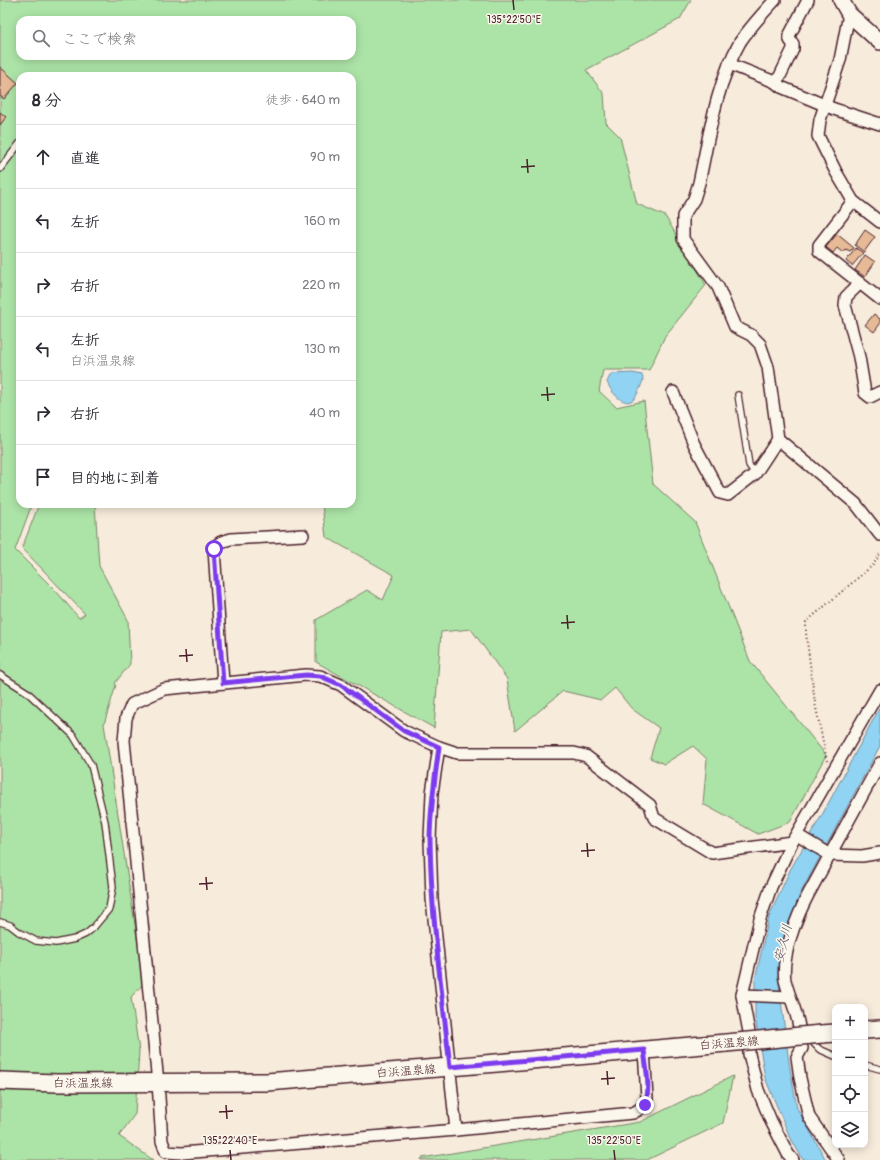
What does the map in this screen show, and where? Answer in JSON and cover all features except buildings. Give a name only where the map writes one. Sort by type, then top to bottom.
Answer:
[{"type":"main road","points":[[868,1030],[880,1029]]},
{"type":"main road","name":"白浜温泉線","points":[[0,1081],[57,1083],[267,1082],[829,1034]]},
{"type":"street","points":[[673,392],[694,444],[720,493],[728,496],[755,474],[778,439],[768,367],[760,344],[751,335],[735,327],[718,287],[683,239],[683,216],[694,199],[722,79],[740,43],[751,26],[775,0]]},
{"type":"street","points":[[775,82],[780,76],[793,49],[793,44],[789,36],[808,0]]},
{"type":"street","points":[[841,0],[849,14],[880,42]]},
{"type":"street","points":[[849,14],[840,60],[824,104],[818,136],[836,172],[854,201],[880,222]]},
{"type":"street","points":[[729,64],[775,82],[781,87],[834,109],[880,124]]},
{"type":"street","points":[[854,201],[819,245],[819,251],[880,299]]},
{"type":"street","points":[[860,283],[846,297],[845,305],[859,357],[866,393],[870,396],[880,392]]},
{"type":"street","points":[[778,439],[856,504],[880,535]]},
{"type":"street","points":[[223,683],[214,549],[216,544],[221,541],[231,539],[303,535]]},
{"type":"street","points":[[644,1050],[647,1098],[645,1105],[640,1110],[633,1113],[182,1154],[166,1152],[162,1140],[158,1083],[124,741],[126,718],[132,704],[164,689],[306,675],[320,676],[341,685],[404,731],[439,747],[457,753],[574,753],[586,756],[650,804],[654,818],[712,853],[795,838],[830,855],[862,856],[880,853]]},
{"type":"street","points":[[793,1160],[788,1154],[775,1128],[758,1090],[749,1054],[749,1032],[745,995],[760,919],[771,887],[795,838],[880,690]]},
{"type":"street","points":[[439,747],[432,793],[430,839],[432,899],[456,1130]]},
{"type":"street","points":[[839,1160],[809,1117],[797,1057],[802,1048],[799,1028],[797,1018],[788,997],[784,966],[800,911],[880,763]]},
{"type":"street","points":[[745,995],[788,997]]},
{"type":"lane","points":[[0,169],[16,148]]},
{"type":"lane","points":[[738,395],[749,465],[755,474]]},
{"type":"lane","points":[[0,675],[27,692],[73,735],[91,765],[105,822],[112,887],[109,909],[94,928],[75,939],[56,943],[36,941],[0,922]]},
{"type":"lane","points":[[799,1028],[819,1049],[832,1055]]},
{"type":"lane","points":[[868,1066],[880,1069]]},
{"type":"path","points":[[830,778],[814,703],[806,622],[873,565],[880,554]]},
{"type":"green space","points":[[0,0],[691,0],[680,19],[586,70],[604,94],[606,123],[620,137],[637,204],[665,216],[706,285],[665,336],[649,370],[603,370],[599,391],[616,407],[644,401],[653,484],[695,522],[750,661],[826,755],[790,822],[758,834],[703,804],[707,759],[693,746],[664,764],[650,758],[659,728],[632,709],[615,688],[601,700],[563,691],[515,731],[507,679],[471,629],[441,632],[434,728],[316,662],[316,620],[367,590],[383,600],[394,575],[326,537],[322,508],[356,508],[356,72],[16,72],[16,508],[31,508],[15,550],[56,591],[79,618],[85,614],[22,548],[37,508],[95,508],[99,566],[128,620],[130,664],[115,683],[116,685],[104,724],[144,983],[131,997],[139,1051],[135,1114],[119,1136],[153,1160],[0,1160]]},
{"type":"green space","points":[[733,1076],[723,1123],[647,1160],[421,1160],[422,1158],[640,1122]]},
{"type":"water","points":[[633,373],[642,375],[642,383],[634,399],[627,402],[623,401],[613,393],[607,382],[611,374]]},
{"type":"water","name":"安久川","points":[[880,707],[880,746],[800,894],[784,944],[778,976],[789,1063],[797,1108],[826,1160],[803,1160],[789,1135],[765,1078],[755,1017],[755,980],[769,917],[790,870],[822,815]]},
{"type":"route","points":[[214,549],[223,683],[306,675],[320,676],[341,685],[404,731],[439,747],[432,793],[430,839],[432,899],[450,1067],[644,1050],[648,1089],[645,1105]]}]
